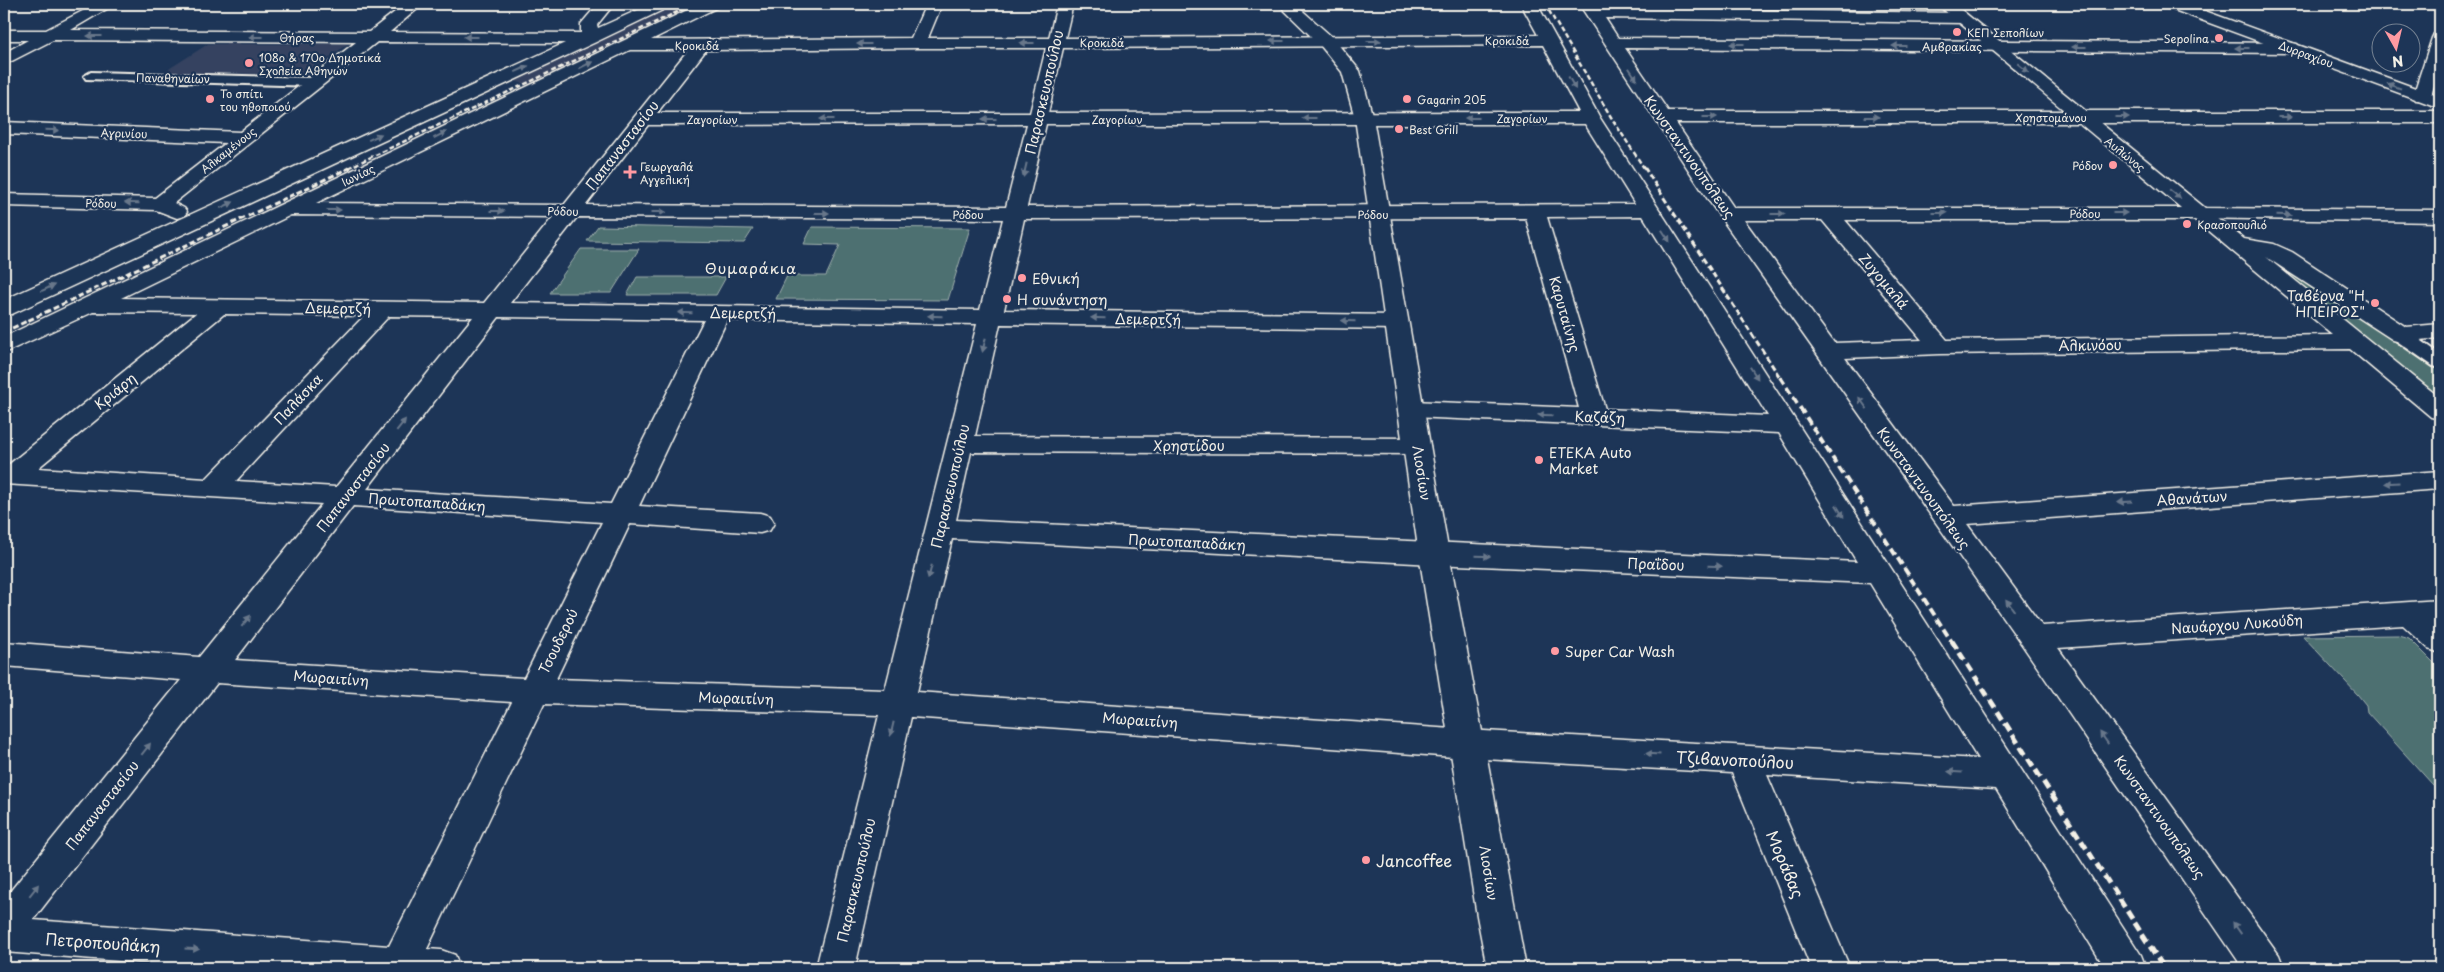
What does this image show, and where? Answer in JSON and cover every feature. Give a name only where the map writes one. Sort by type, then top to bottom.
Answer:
[{"type":"street","points":[[4,60],[107,4]]},
{"type":"street","name":"Αλκαμένους","points":[[160,204],[415,4]]},
{"type":"street","points":[[590,38],[589,24],[606,4]]},
{"type":"street","name":"Ιωνίας","points":[[4,309],[663,4]]},
{"type":"street","name":"Ιωνίας","points":[[4,346],[712,4]]},
{"type":"street","points":[[917,44],[934,4]]},
{"type":"street","name":"Παρασκευοπούλου","points":[[835,968],[1065,4]]},
{"type":"street","name":"Λιοσίων","points":[[1286,4],[1326,41],[1352,71],[1364,118],[1434,554],[1496,916],[1507,968]]},
{"type":"street","points":[[1529,4],[1591,118],[1787,425],[2126,968]]},
{"type":"street","name":"Αυλώνος","points":[[1945,4],[2080,117],[2440,411]]},
{"type":"street","name":"Δυρραχίου","points":[[2172,4],[2440,102]]},
{"type":"street","points":[[1590,9],[1962,18]]},
{"type":"street","name":"Κωνσταντινουπόλεως","points":[[1590,9],[1661,117],[1826,352],[2034,638],[2265,968]]},
{"type":"street","name":"Θήρας","points":[[4,35],[590,38]]},
{"type":"street","points":[[2422,96],[2440,38]]},
{"type":"street","name":"Κροκιδά","points":[[626,45],[1548,40]]},
{"type":"street","name":"Αμβρακίας","points":[[1612,43],[2291,48]]},
{"type":"street","name":"Παπαναστασίου","points":[[4,928],[701,45]]},
{"type":"street","name":"Παναθηναίων","points":[[91,76],[315,82]]},
{"type":"street","name":"Χρηστομάνου","points":[[1661,117],[2440,117]]},
{"type":"street","name":"Ζαγορίων","points":[[643,119],[1591,118]]},
{"type":"street","name":"Αγρινίου","points":[[4,128],[244,138]]},
{"type":"street","name":"Ρόδου","points":[[4,200],[160,204],[194,220]]},
{"type":"street","name":"Ρόδου","points":[[285,209],[1015,214],[1379,214],[1651,210]]},
{"type":"street","name":"Καρυταίνης","points":[[1535,212],[1594,416]]},
{"type":"street","name":"Ρόδου","points":[[1729,214],[2440,216]]},
{"type":"street","name":"Ζυγομαλά","points":[[1828,214],[1940,347]]},
{"type":"street","name":"Αυλώνος","points":[[2237,244],[2266,249],[2284,257],[2440,362]]},
{"type":"street","name":"Δεμερτζή","points":[[89,305],[1396,322]]},
{"type":"street","name":"Κριάρη","points":[[8,475],[218,307]]},
{"type":"street","name":"Παλάσκα","points":[[213,488],[383,309]]},
{"type":"street","name":"Τσουδερού","points":[[399,967],[719,313]]},
{"type":"street","points":[[2401,335],[2440,331]]},
{"type":"street","name":"Αλκινόου","points":[[1826,352],[1940,347],[2355,342]]},
{"type":"street","name":"Καζάζη","points":[[1412,410],[1787,425]]},
{"type":"street","name":"Χρηστίδου","points":[[960,444],[1417,446]]},
{"type":"street","name":"Πρωτοπαπαδάκη","points":[[8,475],[760,523]]},
{"type":"street","name":"Αθανάτων","points":[[1944,516],[2440,480]]},
{"type":"street","name":"Πρωτοπαπαδάκη","points":[[940,529],[1434,554]]},
{"type":"street","name":"Πραΐδου","points":[[1434,554],[1878,573]]},
{"type":"street","name":"Ναυάρχου Λυκούδη","points":[[2034,638],[2440,611]]},
{"type":"street","points":[[2410,613],[2440,641]]},
{"type":"street","name":"Μωραιτίνη","points":[[4,654],[208,670],[534,690],[898,704],[1467,744]]},
{"type":"street","name":"Τζιβανοπούλου","points":[[1467,744],[2004,775]]},
{"type":"street","name":"Μοράβας","points":[[1743,759],[1830,968]]},
{"type":"street","name":"Πετροπουλάκη","points":[[4,935],[399,967],[441,968]]},
{"type":"shaded area","points":[[676,4],[702,4],[532,86],[511,80]]},
{"type":"shaded area","name":"108ο & 170ο Δημοτικά Σχολεία Αθηνών","points":[[208,44],[347,44],[307,75],[164,72]]},
{"type":"green space","points":[[598,226],[753,229],[744,243],[587,241]]},
{"type":"green space","points":[[812,227],[970,228],[948,300],[776,299],[787,276],[826,276],[840,245],[804,244]]},
{"type":"green space","points":[[581,249],[639,249],[611,293],[550,293]]},
{"type":"green space","points":[[2269,260],[2274,260],[2440,368],[2440,399]]},
{"type":"green space","points":[[637,277],[726,277],[716,295],[627,295]]},
{"type":"green space","points":[[2398,635],[2409,638],[2440,669],[2440,785],[2433,785],[2367,712],[2366,705],[2358,695],[2303,636]]},
{"type":"railway","points":[[348,168],[694,4]]},
{"type":"railway","points":[[1545,4],[1611,117],[1644,168]]},
{"type":"railway","points":[[4,332],[351,167]]},
{"type":"railway","points":[[1644,167],[1781,379]]},
{"type":"railway","points":[[1780,377],[1952,642]]},
{"type":"railway","points":[[1952,641],[2164,968]]},
{"type":"place","name":"ΚΕΠ Σεπολίων","points":[[1957,32]]},
{"type":"place","name":"Sepolina","points":[[2219,38]]},
{"type":"place","name":"108ο & 170ο Δημοτικά Σχολεία Αθηνών","points":[[249,63]]},
{"type":"place","name":"Το σπίτι του ηθοποιού","points":[[210,99]]},
{"type":"place","name":"Gagarin 205","points":[[1407,99]]},
{"type":"place","name":"Best Grill","points":[[1399,129]]},
{"type":"place","name":"Ρόδον","points":[[2113,165]]},
{"type":"place","name":"Γεωργαλά Αγγελική","points":[[630,172]]},
{"type":"place","name":"Κρασοπουλιό","points":[[2187,224]]},
{"type":"place","name":"Εθνική","points":[[1022,278]]},
{"type":"place","name":"Η συνάντηση","points":[[1007,299]]},
{"type":"place","name":"Ταβέρνα \"Η ΗΠΕΙΡΟΣ\"","points":[[2375,303]]},
{"type":"place","name":"ETEKA Auto Market","points":[[1539,460]]},
{"type":"place","name":"Super Car Wash","points":[[1555,651]]},
{"type":"place","name":"Jancoffee","points":[[1366,860]]},
{"type":"district","name":"Θυμαράκια","points":[[751,267]]}]
